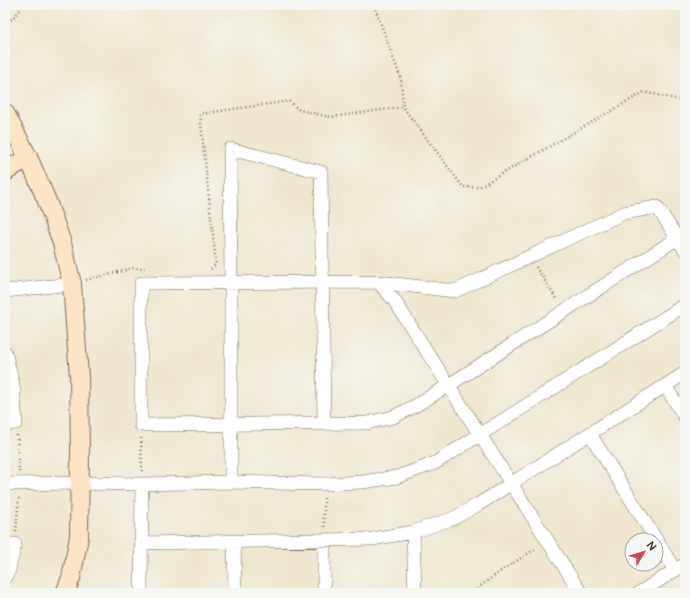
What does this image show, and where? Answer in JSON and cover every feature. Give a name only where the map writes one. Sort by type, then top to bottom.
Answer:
[{"type":"street","points":[[5,113],[28,157],[47,201],[62,243],[72,284],[79,376],[79,537],[71,578],[65,593]]},
{"type":"street","points":[[231,482],[230,149],[321,172],[324,423]]},
{"type":"street","points":[[5,172],[28,157]]},
{"type":"street","points":[[678,238],[449,385],[415,406],[393,416],[367,423],[141,425],[141,283],[378,282],[455,291],[624,213],[657,206],[678,238],[685,250]]},
{"type":"street","points":[[378,282],[394,300],[481,435],[547,542],[581,593]]},
{"type":"street","points":[[5,291],[72,284]]},
{"type":"street","points":[[5,484],[142,484],[231,482],[324,484],[362,482],[396,477],[435,463],[685,305]]},
{"type":"street","points":[[5,352],[13,384],[10,424]]},
{"type":"street","points":[[142,544],[372,539],[413,532],[454,518],[479,504],[685,373]]},
{"type":"street","points":[[665,386],[685,417]]},
{"type":"street","points":[[590,434],[680,567],[639,593]]},
{"type":"street","points":[[141,593],[142,484]]},
{"type":"street","points":[[413,532],[415,593]]},
{"type":"street","points":[[324,541],[324,593]]},
{"type":"street","points":[[234,542],[235,593]]},
{"type":"street","points":[[5,577],[9,570],[10,544]]},
{"type":"path","points":[[5,25],[21,10],[20,5]]},
{"type":"path","points":[[374,5],[401,79],[403,106],[463,187],[479,187],[644,92],[685,102]]},
{"type":"path","points":[[209,270],[216,264],[200,114],[289,101],[299,110],[331,117],[403,106]]},
{"type":"path","points":[[529,257],[564,311]]},
{"type":"path","points":[[72,284],[134,268],[149,268]]},
{"type":"path","points":[[10,424],[20,484],[10,544]]},
{"type":"path","points":[[141,425],[142,484]]},
{"type":"path","points":[[324,484],[324,541]]},
{"type":"path","points":[[471,593],[505,568],[547,542]]}]
